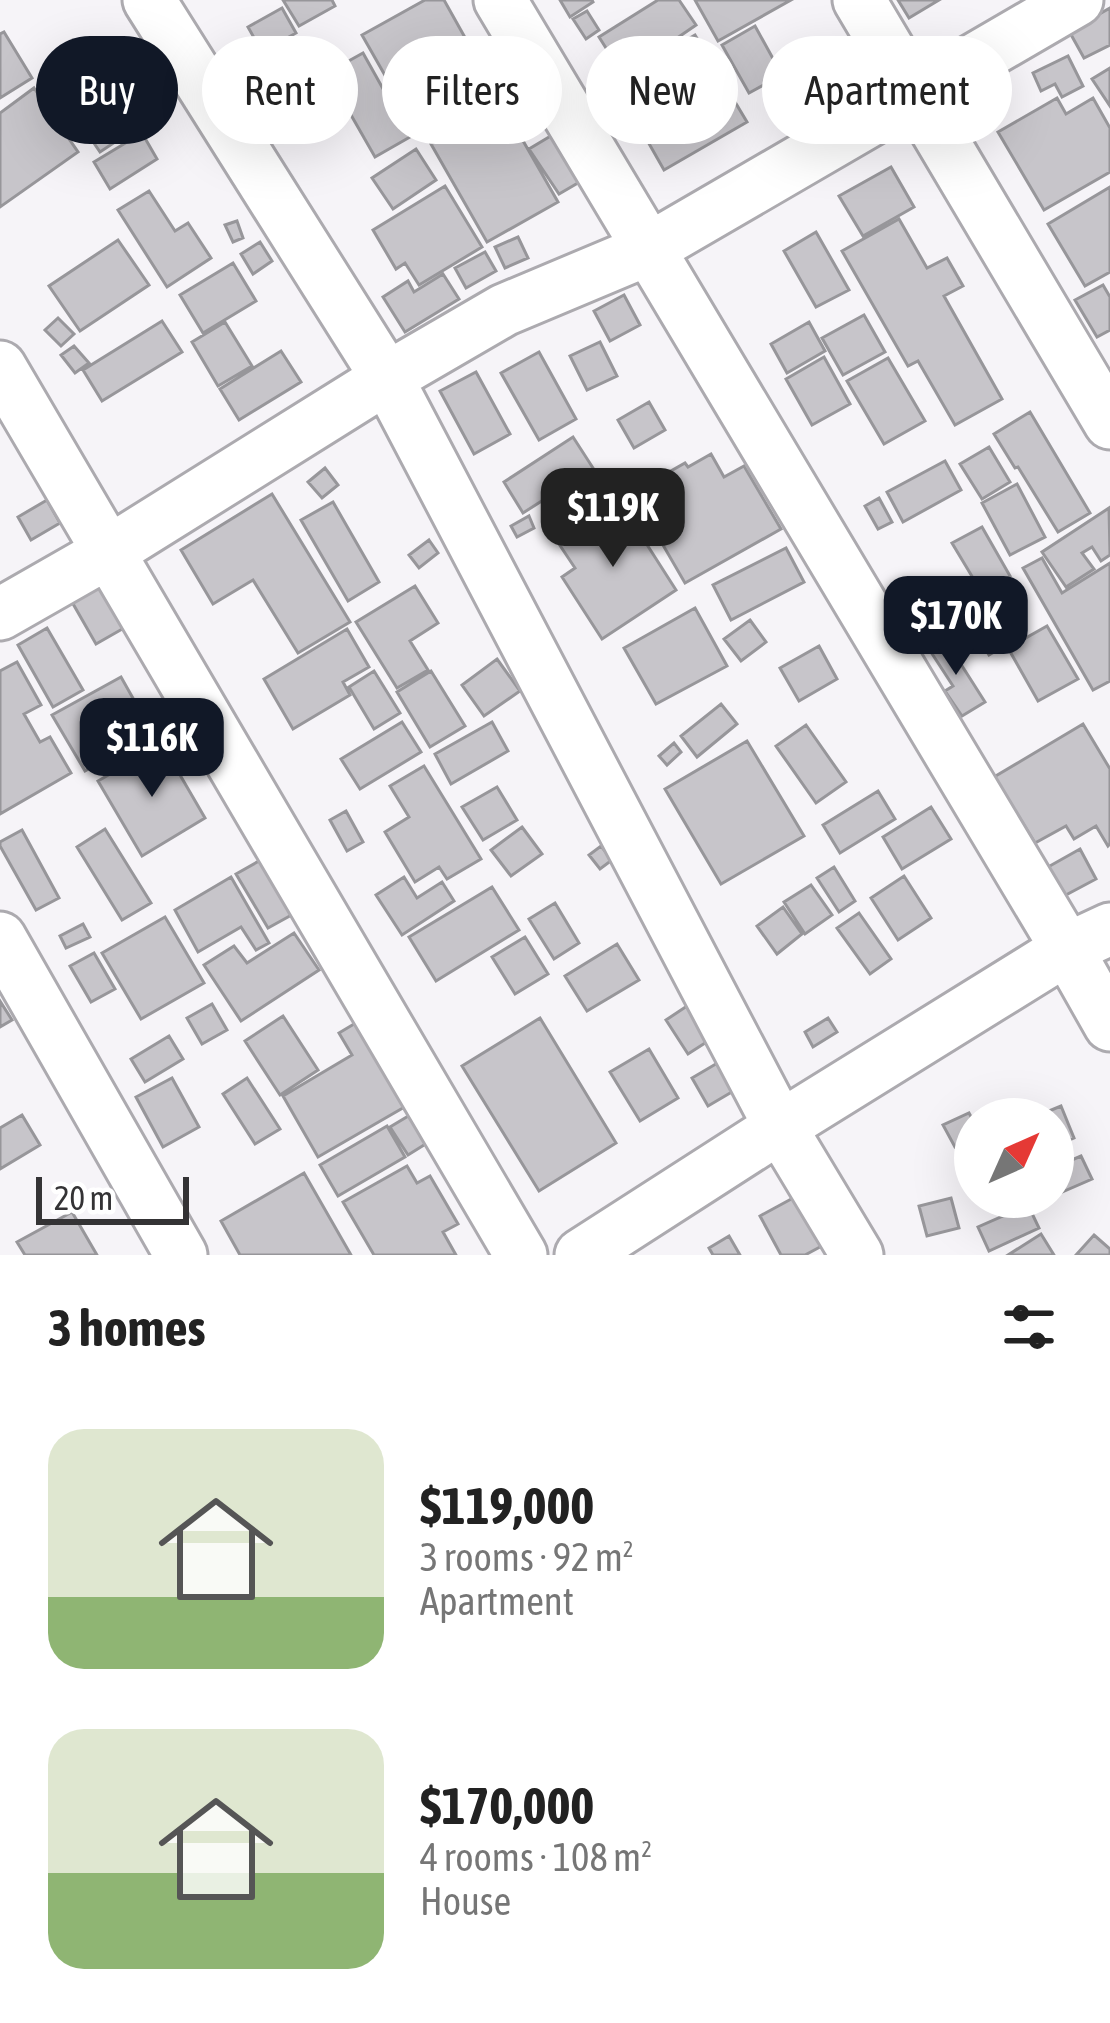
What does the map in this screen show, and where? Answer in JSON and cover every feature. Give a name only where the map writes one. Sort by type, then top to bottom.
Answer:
[{"type":"street","points":[[149,0],[387,378],[780,1127],[857,1255]]},
{"type":"street","points":[[500,0],[647,250],[1089,939],[1110,1025]]},
{"type":"street","points":[[859,0],[881,36]]},
{"type":"street","points":[[1012,38],[1077,0]]},
{"type":"street","points":[[0,614],[504,310],[647,250],[830,144]]},
{"type":"street","points":[[945,144],[1110,423]]},
{"type":"street","points":[[0,367],[520,1255]]},
{"type":"street","points":[[0,938],[181,1255]]},
{"type":"street","points":[[580,1255],[1089,939]]},
{"type":"building","points":[[283,0],[332,0],[335,6],[299,26]]},
{"type":"building","points":[[425,0],[444,0],[464,36],[382,36],[382,70],[362,35]]},
{"type":"building","points":[[560,0],[592,0],[593,2],[570,17]]},
{"type":"building","points":[[658,0],[679,0],[696,25],[680,36],[601,36]]},
{"type":"building","points":[[695,0],[791,0],[727,36],[715,36]]},
{"type":"building","points":[[898,0],[939,0],[909,18]]},
{"type":"building","points":[[282,8],[296,33],[253,36],[248,27]]},
{"type":"building","points":[[1110,8],[1110,45],[1084,58],[1069,31]]},
{"type":"building","points":[[587,11],[599,30],[586,39],[573,19]]},
{"type":"building","points":[[755,26],[762,39],[762,86],[749,93],[738,73],[738,36]]},
{"type":"building","points":[[4,32],[32,78],[0,98],[0,34]]},
{"type":"building","points":[[363,53],[382,87],[382,144],[398,144],[375,157],[358,127],[358,56]]},
{"type":"building","points":[[1068,56],[1083,86],[1062,97],[1055,84],[1041,91],[1033,73]]},
{"type":"building","points":[[1110,68],[1110,106],[1092,79]]},
{"type":"building","points":[[34,88],[36,144],[72,144],[78,152],[0,207],[0,113]]},
{"type":"building","points":[[1057,98],[1066,114],[1093,98],[1110,128],[1110,172],[1044,210],[1005,144],[1012,144],[1012,124]]},
{"type":"building","points":[[738,107],[747,122],[738,127]]},
{"type":"building","points":[[124,144],[148,144],[157,159],[110,189],[94,162]]},
{"type":"building","points":[[431,144],[525,144],[558,202],[487,242]]},
{"type":"building","points":[[537,144],[560,144],[583,180],[559,194],[529,149]]},
{"type":"building","points":[[649,144],[709,144],[664,170]]},
{"type":"building","points":[[416,149],[436,180],[393,209],[372,178]]},
{"type":"building","points":[[891,167],[914,207],[863,236],[839,196]]},
{"type":"building","points":[[445,186],[482,247],[419,285],[405,263],[396,269],[373,230]]},
{"type":"building","points":[[1110,187],[1110,272],[1085,286],[1048,224]]},
{"type":"building","points":[[149,191],[175,231],[188,223],[211,258],[167,287],[118,210]]},
{"type":"building","points":[[899,219],[927,268],[947,258],[963,286],[944,296],[1002,399],[955,425],[918,361],[908,366],[842,251]]},
{"type":"building","points":[[237,221],[243,238],[233,242],[225,225]]},
{"type":"building","points":[[816,232],[849,290],[816,307],[784,251]]},
{"type":"building","points":[[518,237],[528,258],[505,268],[495,247]]},
{"type":"building","points":[[118,240],[149,285],[80,331],[49,286]]},
{"type":"building","points":[[260,242],[272,261],[253,274],[241,254]]},
{"type":"building","points":[[485,252],[496,271],[466,288],[455,268]]},
{"type":"building","points":[[233,263],[256,301],[203,333],[180,295]]},
{"type":"building","points":[[443,274],[459,299],[405,332],[383,297],[408,281],[414,292]]},
{"type":"building","points":[[1103,285],[1110,297],[1110,330],[1097,337],[1075,300]]},
{"type":"building","points":[[624,295],[640,325],[610,341],[594,311]]},
{"type":"building","points":[[864,315],[885,352],[843,375],[822,338]]},
{"type":"building","points":[[58,318],[74,334],[61,346],[45,330]]},
{"type":"building","points":[[162,321],[182,352],[102,401],[83,370]]},
{"type":"building","points":[[225,322],[252,366],[218,386],[192,342]]},
{"type":"building","points":[[809,322],[825,351],[787,373],[771,344]]},
{"type":"building","points":[[600,342],[617,376],[587,390],[570,356]]},
{"type":"building","points":[[74,346],[89,363],[75,373],[61,355]]},
{"type":"building","points":[[281,351],[301,382],[239,420],[220,389]]},
{"type":"building","points":[[539,352],[576,419],[539,440],[501,373]]},
{"type":"building","points":[[824,357],[850,404],[812,425],[786,379]]},
{"type":"building","points":[[888,358],[925,421],[884,444],[847,381]]},
{"type":"building","points":[[476,372],[510,434],[474,454],[440,391]]},
{"type":"building","points":[[649,402],[665,430],[634,448],[618,420]]},
{"type":"building","points":[[1030,412],[1090,513],[1058,532],[994,434]]},
{"type":"building","points":[[573,437],[593,468],[523,513],[504,482]]},
{"type":"building","points":[[989,447],[1010,482],[982,499],[960,464]]},
{"type":"building","points":[[711,454],[724,477],[744,466],[781,529],[685,583],[649,521],[655,518],[639,489]]},
{"type":"building","points":[[945,461],[961,490],[903,522],[887,492]]},
{"type":"building","points":[[325,468],[338,485],[322,498],[308,482]]},
{"type":"building","points":[[1017,484],[1045,537],[1010,555],[982,503]]},
{"type":"building","points":[[272,494],[350,622],[298,653],[253,580],[213,604],[181,550]]},
{"type":"building","points":[[879,498],[892,522],[878,529],[865,506]]},
{"type":"building","points":[[47,500],[60,523],[31,540],[18,517]]},
{"type":"building","points":[[619,501],[676,590],[602,639],[562,577],[575,568],[557,541]]},
{"type":"building","points":[[333,502],[379,582],[348,601],[301,520]]},
{"type":"building","points":[[1109,508],[1110,555],[1101,561],[1092,547],[1082,553],[1094,569],[1066,587],[1042,552]]},
{"type":"building","points":[[529,516],[534,528],[517,537],[511,526]]},
{"type":"building","points":[[982,527],[1010,576],[982,593],[952,543]]},
{"type":"building","points":[[429,540],[438,553],[419,568],[409,555]]},
{"type":"building","points":[[786,548],[804,582],[731,620],[713,585]]},
{"type":"building","points":[[1042,558],[1062,593],[1110,563],[1110,681],[1093,690],[1023,568]]},
{"type":"building","points":[[107,582],[131,624],[96,644],[72,602]]},
{"type":"building","points":[[415,586],[438,623],[410,641],[428,670],[397,688],[356,622]]},
{"type":"building","points":[[995,606],[1016,639],[989,655],[969,622]]},
{"type":"building","points":[[695,608],[727,666],[656,704],[624,648]]},
{"type":"building","points":[[750,620],[766,642],[741,661],[724,639]]},
{"type":"building","points":[[1047,626],[1078,679],[1038,701],[1008,648]]},
{"type":"building","points":[[47,628],[83,690],[53,707],[18,645]]},
{"type":"building","points":[[347,629],[369,667],[343,682],[350,695],[293,729],[264,679]]},
{"type":"building","points":[[943,636],[985,702],[962,716],[945,691],[953,686],[927,646]]},
{"type":"building","points":[[819,646],[837,679],[799,701],[780,668]]},
{"type":"building","points":[[497,659],[520,691],[484,716],[462,685]]},
{"type":"building","points":[[17,662],[41,705],[24,714],[40,742],[50,737],[71,773],[0,814],[0,671]]},
{"type":"building","points":[[374,671],[400,713],[374,729],[349,687]]},
{"type":"building","points":[[431,671],[465,726],[430,747],[397,692]]},
{"type":"building","points":[[121,677],[152,732],[85,771],[52,715]]},
{"type":"building","points":[[721,704],[737,724],[697,757],[681,736]]},
{"type":"building","points":[[402,722],[421,752],[360,789],[341,759]]},
{"type":"building","points":[[492,722],[508,751],[451,784],[435,754]]},
{"type":"building","points":[[1083,724],[1110,769],[1110,844],[1096,826],[1074,839],[1066,826],[1035,843],[994,777]]},
{"type":"building","points":[[806,725],[846,782],[816,803],[776,746]]},
{"type":"building","points":[[747,741],[804,836],[721,884],[665,789]]},
{"type":"building","points":[[674,743],[681,752],[667,765],[659,756]]},
{"type":"building","points":[[162,744],[205,818],[142,856],[98,781]]},
{"type":"building","points":[[424,766],[481,859],[447,879],[439,867],[415,882],[385,832],[409,817],[390,786]]},
{"type":"building","points":[[497,787],[517,820],[483,840],[462,807]]},
{"type":"building","points":[[878,791],[895,819],[840,853],[823,825]]},
{"type":"building","points":[[931,807],[951,839],[902,869],[883,837]]},
{"type":"building","points":[[346,811],[363,842],[347,851],[330,820]]},
{"type":"building","points":[[522,827],[542,854],[511,876],[491,850]]},
{"type":"building","points":[[105,829],[151,903],[122,920],[77,847]]},
{"type":"building","points":[[22,830],[59,898],[36,910],[0,846]]},
{"type":"building","points":[[601,846],[612,860],[600,869],[589,855]]},
{"type":"building","points":[[1080,849],[1096,879],[1064,896],[1048,867]]},
{"type":"building","points":[[266,857],[297,912],[268,928],[236,874]]},
{"type":"building","points":[[834,867],[855,901],[839,912],[817,878]]},
{"type":"building","points":[[904,876],[931,918],[898,940],[871,898]]},
{"type":"building","points":[[231,877],[269,943],[256,950],[241,927],[198,952],[175,910]]},
{"type":"building","points":[[404,877],[417,898],[442,882],[454,901],[402,935],[376,895]]},
{"type":"building","points":[[811,885],[832,915],[805,934],[784,902]]},
{"type":"building","points":[[492,887],[519,930],[436,981],[409,937]]},
{"type":"building","points":[[555,903],[579,943],[554,959],[529,919]]},
{"type":"building","points":[[783,907],[802,934],[777,954],[757,926]]},
{"type":"building","points":[[859,913],[891,959],[870,974],[837,928]]},
{"type":"building","points":[[165,917],[204,983],[141,1019],[102,953]]},
{"type":"building","points":[[83,924],[90,937],[66,948],[60,936]]},
{"type":"building","points":[[294,933],[319,970],[241,1021],[204,965],[234,946],[247,963]]},
{"type":"building","points":[[525,937],[548,974],[515,994],[492,957]]},
{"type":"building","points":[[617,944],[639,980],[587,1011],[565,976]]},
{"type":"building","points":[[94,953],[115,989],[91,1002],[70,966]]},
{"type":"building","points":[[696,1000],[719,1034],[688,1054],[666,1020]]},
{"type":"building","points":[[0,1001],[12,1020],[0,1027]]},
{"type":"building","points":[[212,1004],[227,1030],[202,1044],[187,1018]]},
{"type":"building","points":[[283,1016],[318,1070],[280,1095],[245,1041]]},
{"type":"building","points":[[540,1018],[616,1143],[539,1191],[462,1066]]},
{"type":"building","points":[[828,1018],[837,1032],[813,1047],[805,1032]]},
{"type":"building","points":[[359,1021],[408,1105],[318,1157],[283,1096],[352,1055],[339,1033]]},
{"type":"building","points":[[169,1036],[183,1059],[145,1082],[131,1059]]},
{"type":"building","points":[[649,1049],[678,1098],[640,1121],[610,1072]]},
{"type":"building","points":[[726,1058],[742,1086],[708,1106],[692,1078]]},
{"type":"building","points":[[172,1078],[199,1127],[163,1147],[136,1097]]},
{"type":"building","points":[[247,1078],[280,1129],[255,1144],[223,1094]]},
{"type":"building","points":[[415,1112],[432,1140],[408,1155],[390,1127]]},
{"type":"building","points":[[22,1115],[40,1145],[0,1169],[0,1128]]},
{"type":"building","points":[[954,1120],[954,1145],[943,1125]]},
{"type":"building","points":[[387,1126],[405,1157],[338,1196],[320,1165]]},
{"type":"building","points":[[1081,1156],[1092,1179],[1074,1187],[1074,1159]]},
{"type":"building","points":[[407,1166],[417,1183],[430,1176],[458,1224],[443,1232],[456,1255],[374,1255],[343,1202]]},
{"type":"building","points":[[304,1173],[351,1255],[240,1255],[221,1221]]},
{"type":"building","points":[[806,1191],[833,1240],[805,1255],[781,1255],[760,1216]]},
{"type":"building","points":[[951,1198],[959,1228],[927,1236],[919,1206]]},
{"type":"building","points":[[72,1212],[97,1255],[25,1255],[17,1242]]},
{"type":"building","points":[[998,1218],[1034,1218],[1039,1228],[989,1251],[978,1227]]},
{"type":"building","points":[[1041,1234],[1054,1255],[1008,1255]]},
{"type":"building","points":[[1094,1235],[1110,1249],[1110,1255],[1076,1255]]},
{"type":"building","points":[[729,1236],[740,1255],[713,1255],[709,1248]]}]
